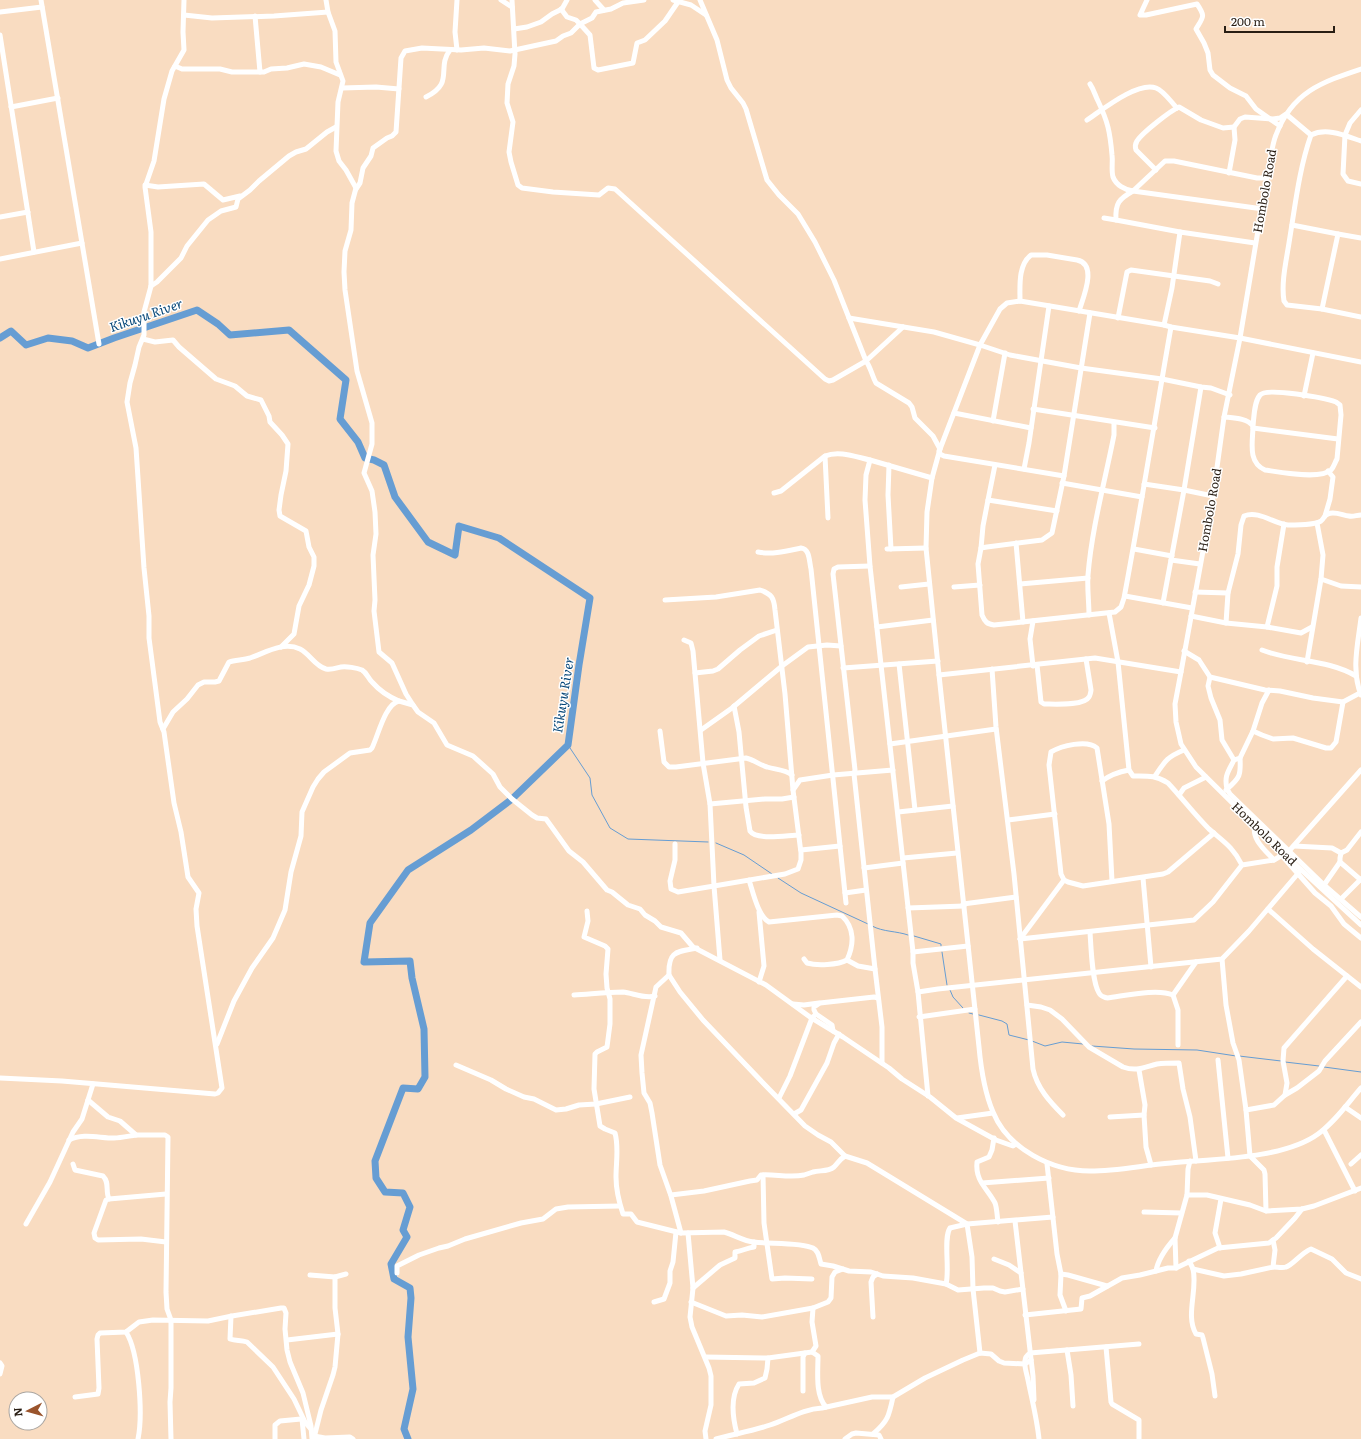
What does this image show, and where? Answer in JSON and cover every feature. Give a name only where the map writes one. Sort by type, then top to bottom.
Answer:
[{"type":"street","points":[[41,0],[100,344]]},
{"type":"street","points":[[0,1078],[218,1093],[222,1088],[197,926],[197,903],[199,893],[188,877],[163,729],[160,722],[149,638],[149,616],[144,568],[136,448],[127,406],[130,383],[139,348],[143,339],[145,328],[144,312],[151,286],[151,232],[145,195],[145,185],[154,161],[164,99],[174,66],[184,50],[184,0]]},
{"type":"street","points":[[326,0],[328,12],[335,31],[335,56],[342,80],[342,88],[338,100],[336,127],[337,157],[356,189]]},
{"type":"street","points":[[457,0],[455,32],[457,50]]},
{"type":"street","points":[[501,0],[512,7]]},
{"type":"street","points":[[512,0],[515,49],[514,66],[508,84],[507,103],[513,122],[509,152],[518,185],[522,188],[553,192],[599,195],[608,188],[615,189],[829,381],[866,361],[903,327]]},
{"type":"street","points":[[514,29],[527,27],[541,22],[552,14],[561,10],[567,0]]},
{"type":"street","points":[[595,0],[604,10]]},
{"type":"street","points":[[644,0],[623,3],[611,9],[596,12],[592,18],[580,24],[571,33],[564,35],[556,41],[506,51],[484,48],[457,50],[416,48],[404,52],[401,58],[397,124],[395,134],[372,148],[370,156],[363,168],[360,183],[356,189],[352,203],[351,230],[345,251],[344,272],[356,371],[372,423],[372,441],[364,473],[372,491],[375,512],[376,534],[372,555],[375,624],[378,633],[379,652],[392,663],[406,694],[413,705],[418,712],[434,723],[447,745],[473,756],[493,774],[500,787],[512,799],[530,814],[546,819],[569,851],[583,862],[607,890],[612,892],[628,905],[640,909],[661,926],[681,933],[697,948],[759,982],[792,1004],[814,1016],[833,1031],[882,1063],[902,1079],[928,1096],[956,1118],[1010,1146],[1016,1144]]},
{"type":"street","points":[[673,0],[682,1],[693,6],[707,16]]},
{"type":"street","points":[[700,0],[717,40],[727,80],[731,88],[742,100],[746,109],[767,180],[802,220],[834,280],[876,383],[912,407],[915,418],[933,436],[940,450],[940,454],[944,456],[1064,476]]},
{"type":"street","points":[[1147,0],[1140,15],[1146,16],[1197,4],[1204,19],[1196,30],[1208,53],[1210,70],[1213,75],[1230,88],[1246,96],[1256,109],[1280,126]]},
{"type":"street","points":[[561,10],[567,17],[576,20],[590,37],[595,69],[598,70],[630,64],[635,61],[637,43],[645,40],[665,21],[682,1]]},
{"type":"street","points":[[0,12],[42,7]]},
{"type":"street","points":[[184,15],[212,18],[281,16],[328,12]]},
{"type":"street","points":[[255,16],[260,72]]},
{"type":"street","points":[[0,35],[1,53],[34,252]]},
{"type":"street","points":[[426,97],[436,91],[444,80],[445,60],[450,50]]},
{"type":"street","points":[[174,66],[186,69],[220,69],[232,72],[260,72],[304,64],[321,67],[340,75]]},
{"type":"street","name":"Hombolo Road","points":[[1361,69],[1332,79],[1311,89],[1286,114],[1276,136],[1255,243],[1230,396],[1224,417],[1213,496],[1184,651],[1175,712],[1178,734],[1184,750],[1196,767],[1222,794],[1287,853],[1301,870],[1322,886],[1361,925]]},
{"type":"street","points":[[1090,84],[1094,89],[1097,100],[1108,123],[1113,177],[1121,186],[1128,190],[1262,208]]},
{"type":"street","points":[[342,88],[376,87],[399,89]]},
{"type":"street","points":[[1087,120],[1102,109],[1128,94],[1141,88],[1151,87],[1160,90],[1177,108],[1178,107],[1185,110],[1201,120],[1224,128],[1234,127]]},
{"type":"street","points":[[11,107],[58,98]]},
{"type":"street","points":[[1156,170],[1136,150],[1135,147],[1137,141],[1163,117],[1177,108]]},
{"type":"street","points":[[1361,110],[1350,123],[1345,135],[1343,174],[1348,181],[1361,184]]},
{"type":"street","points":[[1229,173],[1234,140],[1234,127],[1240,119],[1245,117],[1280,118],[1286,114],[1311,135]]},
{"type":"street","points":[[151,286],[181,258],[187,246],[208,220],[221,211],[236,207],[237,200],[241,196],[289,156],[306,149],[327,132],[336,127]]},
{"type":"street","points":[[1311,135],[1325,132],[1345,135],[1361,141]]},
{"type":"street","points":[[1311,135],[1303,163],[1292,225],[1283,291],[1284,301],[1287,305],[1322,309],[1361,317]]},
{"type":"street","points":[[1116,220],[1115,208],[1120,198],[1133,190],[1165,161],[1174,161],[1257,178],[1267,178]]},
{"type":"street","points":[[145,185],[158,187],[204,184],[223,200],[241,196]]},
{"type":"street","points":[[0,217],[28,212]]},
{"type":"street","points":[[1104,218],[1180,232],[1255,243]]},
{"type":"street","points":[[1292,225],[1361,238]]},
{"type":"street","points":[[1164,325],[1180,232]]},
{"type":"street","points":[[1322,309],[1338,234]]},
{"type":"street","points":[[0,259],[82,243]]},
{"type":"street","points":[[1020,301],[1022,270],[1024,262],[1030,255],[1047,255],[1077,260],[1084,264],[1088,275],[1087,285],[1079,311]]},
{"type":"street","points":[[1118,318],[1127,272],[1133,269],[1210,281],[1218,284]]},
{"type":"street","points":[[1361,362],[1240,338],[1164,325],[1020,301],[1007,303],[1000,308],[980,345],[940,450],[932,478],[927,512],[926,548],[957,853],[983,1081],[993,1112],[1005,1131],[1016,1144],[1047,1164],[1072,1170],[1118,1170],[1151,1165],[1250,1156],[1285,1150],[1312,1138],[1324,1130],[1361,1088]]},
{"type":"street","points":[[1024,469],[1049,306]]},
{"type":"street","points":[[981,548],[1042,540],[1052,533],[1064,476],[1080,368],[1090,313]]},
{"type":"street","points":[[849,318],[934,332],[980,345],[1004,354],[1080,368],[1162,379],[1212,388],[1230,396]]},
{"type":"street","points":[[995,465],[978,564],[982,615],[984,620],[988,624],[1115,612],[1121,607],[1125,596],[1155,428],[1171,327]]},
{"type":"street","points":[[143,339],[155,342],[173,340],[216,379],[235,386],[247,396],[260,399],[269,416],[270,422],[287,442],[286,471],[280,496],[280,516],[306,531],[309,547],[314,557],[314,566],[309,585],[299,606],[295,633],[281,647]]},
{"type":"street","points":[[1304,396],[1313,353]]},
{"type":"street","points":[[993,421],[1004,354]]},
{"type":"street","points":[[1163,603],[1201,387]]},
{"type":"street","points":[[1270,392],[1331,400],[1340,405],[1341,415],[1337,459],[1331,470],[1318,474],[1260,468],[1254,460],[1253,455],[1253,427],[1256,403],[1261,394],[1270,392]]},
{"type":"street","points":[[1034,409],[1114,423],[1155,428]]},
{"type":"street","points":[[954,413],[1031,428]]},
{"type":"street","points":[[1224,417],[1248,421],[1253,427],[1338,439]]},
{"type":"street","points":[[1089,615],[1088,578],[1096,520],[1114,435],[1114,423]]},
{"type":"street","points":[[774,493],[781,490],[825,456],[830,454],[846,454],[932,478]]},
{"type":"street","points":[[825,456],[828,518]]},
{"type":"street","points":[[870,460],[866,475],[865,500],[870,566],[880,665],[898,812],[913,963],[918,992],[919,1017],[928,1096]]},
{"type":"street","points":[[889,465],[889,549],[926,548]]},
{"type":"street","points":[[1325,516],[1330,499],[1333,477],[1328,471]]},
{"type":"street","points":[[1062,484],[1142,497]]},
{"type":"street","points":[[1144,484],[1213,496]]},
{"type":"street","points":[[988,500],[1057,511]]},
{"type":"street","points":[[1226,623],[1228,594],[1238,554],[1241,525],[1244,516],[1249,514],[1256,515],[1284,524],[1305,525],[1317,523],[1325,516],[1330,514],[1342,514],[1348,516],[1361,515]]},
{"type":"street","points":[[1307,662],[1321,579],[1323,555],[1317,523]]},
{"type":"street","points":[[1266,627],[1277,586],[1277,567],[1284,524]]},
{"type":"street","points":[[1016,543],[1020,584],[1028,621],[1041,702],[1044,704],[1075,704],[1089,697],[1091,688],[1086,659]]},
{"type":"street","points":[[758,552],[766,554],[801,548],[805,548],[808,552],[811,568],[846,903]]},
{"type":"street","points":[[1134,549],[1200,564]]},
{"type":"street","points":[[870,566],[838,567],[834,569],[833,574],[882,1027],[882,1063]]},
{"type":"street","points":[[1020,584],[1088,578]]},
{"type":"street","points":[[1321,579],[1341,586],[1361,587]]},
{"type":"street","points":[[901,587],[929,584]]},
{"type":"street","points":[[954,587],[980,585]]},
{"type":"street","points":[[665,600],[716,596],[760,590],[771,596],[774,602],[778,630],[801,860],[798,869],[785,874],[678,892],[672,889],[670,881],[675,860],[674,844]]},
{"type":"street","points":[[1195,592],[1228,594]]},
{"type":"street","points":[[1125,596],[1192,608]]},
{"type":"street","points":[[1109,613],[1118,662],[1129,770],[1134,776],[1155,776],[1161,778],[1214,833],[1230,846],[1242,865]]},
{"type":"street","points":[[1191,616],[1226,623],[1266,627],[1301,633],[1312,626]]},
{"type":"street","points":[[1210,678],[1313,698],[1343,702],[1361,694],[1356,676],[1357,650],[1361,618]]},
{"type":"street","points":[[877,627],[933,620]]},
{"type":"street","points":[[695,673],[718,669],[740,650],[760,636],[778,630]]},
{"type":"street","points":[[684,640],[691,643],[710,804],[714,886],[720,960]]},
{"type":"street","points":[[701,730],[734,706],[782,666],[808,647],[819,645],[841,646]]},
{"type":"street","points":[[163,729],[173,712],[187,699],[198,685],[204,682],[219,681],[229,662],[239,661],[271,649],[281,647],[294,647],[300,649],[321,667],[328,670],[342,667],[360,669],[364,671],[372,682],[388,696],[413,705]]},
{"type":"street","points":[[1262,650],[1276,655],[1342,669],[1356,676]]},
{"type":"street","points":[[1184,651],[1199,660],[1210,678],[1208,686],[1220,720],[1222,740],[1234,760]]},
{"type":"street","points":[[939,675],[1097,658],[1181,672]]},
{"type":"street","points":[[843,668],[938,661]]},
{"type":"street","points":[[899,664],[915,810]]},
{"type":"street","points":[[992,669],[996,729],[1008,820],[1034,1074],[1043,1092],[1052,1104],[1063,1114]]},
{"type":"street","points":[[1222,794],[1238,779],[1240,775],[1240,758],[1253,731],[1262,704],[1269,690]]},
{"type":"street","points":[[216,1047],[221,1030],[234,1001],[252,968],[273,938],[285,910],[291,872],[300,836],[302,812],[313,787],[324,772],[350,753],[370,750],[372,748],[381,724],[392,705],[399,701]]},
{"type":"street","points":[[1253,731],[1273,739],[1292,738],[1326,748],[1331,748],[1336,742],[1343,702]]},
{"type":"street","points":[[734,706],[739,732],[749,826],[752,834],[762,837],[799,835]]},
{"type":"street","points":[[890,744],[996,729]]},
{"type":"street","points":[[660,730],[664,762],[669,767],[741,758],[752,759],[771,768],[787,771],[792,775]]},
{"type":"street","points":[[1112,882],[1109,824],[1097,748],[1093,745],[1068,745],[1058,748],[1051,752],[1048,760],[1061,874],[1064,880],[1083,886],[1143,878],[1163,874],[1168,872],[1214,833]]},
{"type":"street","points":[[1155,776],[1166,760],[1173,754],[1184,750]]},
{"type":"street","points":[[1240,758],[1234,760],[1225,780],[1227,789],[1241,806],[1287,853],[1322,886],[1341,899],[1361,917]]},
{"type":"street","points":[[793,790],[800,780],[833,775],[893,770]]},
{"type":"street","points":[[1102,781],[1119,771],[1129,770]]},
{"type":"street","points":[[1361,770],[1284,858],[1315,893],[1331,906],[1344,924],[1361,938]]},
{"type":"street","points":[[1173,789],[1184,788],[1206,777]]},
{"type":"street","points":[[1179,795],[1184,788]]},
{"type":"street","points":[[710,804],[794,797]]},
{"type":"street","points":[[898,812],[952,806]]},
{"type":"street","points":[[1008,820],[1055,814]]},
{"type":"street","points":[[1255,825],[1254,833],[1256,840],[1274,860]]},
{"type":"street","points":[[1341,853],[1347,850],[1361,832]]},
{"type":"street","points":[[801,850],[840,846]]},
{"type":"street","points":[[1294,846],[1332,848],[1341,853]]},
{"type":"street","points":[[864,868],[957,853]]},
{"type":"street","points":[[1020,939],[1196,920],[1213,902],[1242,865],[1274,860],[1287,853]]},
{"type":"street","points":[[1315,893],[1340,862],[1341,853]]},
{"type":"street","points":[[1340,862],[1361,880],[1341,899]]},
{"type":"street","points":[[918,992],[1222,959],[1268,909],[1301,870]]},
{"type":"street","points":[[1143,878],[1152,967]]},
{"type":"street","points":[[749,880],[764,919],[769,922],[837,915],[842,916],[849,924],[851,931],[852,945],[848,960]]},
{"type":"street","points":[[1020,939],[1064,880]]},
{"type":"street","points":[[845,893],[866,890]]},
{"type":"street","points":[[908,908],[964,905],[1016,897]]},
{"type":"street","points":[[759,907],[764,966],[759,982]]},
{"type":"street","points":[[1268,909],[1313,949],[1361,987]]},
{"type":"street","points":[[587,911],[588,921],[584,938],[605,946],[608,949],[606,988],[608,992],[610,1024],[607,1047],[595,1054],[594,1089],[600,1126],[605,1130],[614,1133],[616,1136],[617,1196],[623,1214],[631,1214],[637,1222],[678,1232],[724,1232],[741,1240],[796,1244],[812,1247],[817,1251],[821,1264],[849,1271],[883,1276],[913,1278],[946,1284],[958,1290],[993,1288],[1005,1292],[1023,1289]]},
{"type":"street","points":[[1090,932],[1094,972],[1099,993],[1105,998],[1149,993],[1163,993],[1172,995]]},
{"type":"street","points":[[913,952],[968,946]]},
{"type":"street","points":[[654,1302],[664,1299],[670,1283],[670,1272],[674,1260],[673,1249],[678,1232],[671,1195],[660,1165],[650,1103],[644,1093],[642,1083],[641,1055],[656,988],[658,984],[668,975],[670,961],[673,954],[676,952],[697,948]]},
{"type":"street","points":[[804,958],[807,963],[816,966],[848,960],[858,966],[875,969]]},
{"type":"street","points":[[1222,959],[1226,1005],[1233,1043],[1238,1057],[1246,1110],[1250,1156],[1264,1170],[1266,1211]]},
{"type":"street","points":[[1172,995],[1196,962]]},
{"type":"street","points":[[668,975],[703,1020],[780,1098],[805,1126],[831,1142],[845,1156],[867,1163],[966,1224],[972,1257],[973,1289],[980,1353]]},
{"type":"street","points":[[1285,1095],[1287,1083],[1283,1062],[1284,1048],[1347,976]]},
{"type":"street","points":[[574,996],[608,992],[625,992],[650,997],[654,996]]},
{"type":"street","points":[[1172,995],[1178,1010],[1178,1045]]},
{"type":"street","points":[[792,1004],[804,1005],[874,997],[878,998]]},
{"type":"street","points":[[780,1098],[814,1016],[814,1007],[820,1003]]},
{"type":"street","points":[[1027,1005],[1050,1010],[1062,1019],[1089,1047],[1123,1067],[1139,1070],[1155,1064],[1179,1063],[1184,1094],[1190,1116],[1193,1161],[1188,1169],[1187,1195],[1175,1238],[1176,1268]]},
{"type":"street","points":[[919,1017],[975,1009]]},
{"type":"street","points":[[1246,1110],[1274,1105],[1285,1095],[1298,1088],[1319,1071],[1325,1061],[1361,1022]]},
{"type":"street","points":[[794,1114],[801,1110],[827,1063],[839,1034]]},
{"type":"street","points":[[1218,1060],[1228,1158]]},
{"type":"street","points":[[456,1065],[491,1080],[510,1091],[524,1097],[534,1099],[556,1110],[630,1097]]},
{"type":"street","points":[[1139,1070],[1145,1105],[1144,1115],[1146,1147],[1151,1165]]},
{"type":"street","points":[[1287,1083],[1298,1088]]},
{"type":"street","points":[[26,1224],[50,1182],[68,1141],[82,1119],[93,1084]]},
{"type":"street","points":[[88,1100],[108,1117],[120,1121],[136,1135]]},
{"type":"street","points":[[1345,1107],[1361,1118]]},
{"type":"street","points":[[956,1118],[993,1112]]},
{"type":"street","points":[[1110,1117],[1144,1115]]},
{"type":"street","points":[[1324,1130],[1355,1191]]},
{"type":"street","points":[[68,1141],[84,1136],[114,1138],[136,1135],[165,1135],[168,1137],[169,1155],[166,1194],[166,1242],[167,1308],[171,1320],[171,1439]]},
{"type":"street","points":[[994,1138],[989,1157],[977,1162],[978,1177],[995,1204],[998,1222]]},
{"type":"street","points":[[1351,1164],[1361,1155]]},
{"type":"street","points":[[671,1195],[704,1191],[757,1180],[763,1175],[806,1175],[814,1171],[822,1171],[834,1167],[845,1156]]},
{"type":"street","points":[[73,1164],[75,1170],[103,1176],[107,1184],[107,1195],[109,1198]]},
{"type":"street","points":[[1047,1164],[1057,1254],[1061,1274],[1060,1295],[1066,1311]]},
{"type":"street","points":[[763,1175],[764,1223],[772,1280],[785,1278],[812,1279]]},
{"type":"street","points":[[982,1183],[1049,1178]]},
{"type":"street","points":[[989,1195],[993,1182]]},
{"type":"street","points":[[1187,1195],[1207,1196],[1250,1205],[1266,1211],[1302,1209],[1361,1188]]},
{"type":"street","points":[[166,1194],[109,1198],[106,1200],[94,1233],[95,1238],[98,1240],[141,1239],[166,1242]]},
{"type":"street","points":[[1220,1199],[1215,1233],[1220,1248]]},
{"type":"street","points":[[397,1273],[397,1266],[419,1255],[490,1231],[543,1219],[556,1209],[568,1207],[620,1206]]},
{"type":"street","points":[[1025,1316],[1081,1309],[1082,1298],[1090,1296],[1122,1278],[1176,1268],[1220,1248],[1266,1243],[1273,1240],[1302,1209]]},
{"type":"street","points":[[1144,1212],[1181,1213]]},
{"type":"street","points":[[946,1284],[949,1268],[948,1231],[950,1228],[966,1224],[1053,1217]]},
{"type":"street","points":[[1015,1221],[1031,1360],[1034,1407]]},
{"type":"street","points":[[688,1233],[692,1288],[690,1317],[692,1327],[705,1357],[711,1376],[712,1386],[711,1405],[705,1431],[706,1439]]},
{"type":"street","points":[[1156,1271],[1158,1262],[1167,1247],[1175,1238]]},
{"type":"street","points":[[1273,1240],[1275,1250],[1273,1266]]},
{"type":"street","points":[[692,1288],[720,1265],[735,1258],[735,1252],[754,1247],[754,1242]]},
{"type":"street","points":[[1193,1269],[1224,1276],[1241,1274],[1273,1266],[1283,1267],[1288,1266],[1298,1257],[1311,1249],[1332,1259],[1346,1274],[1361,1279]]},
{"type":"street","points":[[994,1259],[1021,1273]]},
{"type":"street","points":[[1189,1261],[1193,1269],[1193,1329],[1196,1334],[1202,1335],[1204,1338],[1215,1396]]},
{"type":"street","points":[[691,1302],[726,1316],[742,1315],[762,1317],[813,1308],[828,1302],[831,1298],[832,1276],[835,1272],[843,1269]]},
{"type":"street","points":[[310,1275],[334,1277],[346,1274]]},
{"type":"street","points":[[873,1317],[871,1282],[873,1277],[877,1274]]},
{"type":"street","points":[[1061,1274],[1107,1286]]},
{"type":"street","points":[[313,1438],[333,1375],[338,1334],[334,1277]]},
{"type":"street","points":[[75,1397],[98,1394],[98,1335],[106,1332],[126,1332],[138,1322],[171,1320],[200,1322],[284,1308],[286,1313],[286,1340],[290,1362],[303,1393],[313,1438]]},
{"type":"street","points":[[813,1308],[812,1322],[818,1356],[819,1392],[822,1403],[826,1407]]},
{"type":"street","points":[[231,1316],[230,1339],[247,1342],[273,1367],[294,1399],[305,1422],[311,1429]]},
{"type":"street","points":[[126,1332],[130,1338],[134,1354],[140,1391],[138,1439]]},
{"type":"street","points":[[286,1340],[338,1334]]},
{"type":"street","points":[[1039,1439],[1038,1421],[1025,1364],[1025,1359],[1030,1353],[1139,1344]]},
{"type":"street","points":[[812,1352],[816,1346]]},
{"type":"street","points":[[1106,1347],[1111,1402],[1139,1420],[1139,1439]]},
{"type":"street","points":[[1067,1350],[1071,1375],[1073,1406]]},
{"type":"street","points":[[705,1357],[768,1358],[812,1352],[818,1356]]},
{"type":"street","points":[[803,1391],[803,1357],[805,1353]]},
{"type":"street","points":[[716,1439],[769,1426],[804,1411],[872,1397],[893,1397],[925,1378],[980,1353],[991,1354],[999,1361],[1004,1363],[1025,1364],[1031,1360]]},
{"type":"street","points":[[737,1434],[734,1424],[733,1408],[736,1388],[739,1384],[754,1383],[765,1378],[768,1358]]},
{"type":"street","points":[[0,1363],[2,1366],[0,1374]]},
{"type":"street","points":[[873,1434],[888,1418],[893,1397]]},
{"type":"street","points":[[300,1412],[304,1439]]},
{"type":"street","points":[[275,1439],[275,1425],[280,1421],[302,1419]]},
{"type":"street","points":[[845,1439],[856,1433],[879,1435],[881,1439]]},
{"type":"street","points":[[313,1438],[350,1437],[353,1439]]},
{"type":"waterway","name":"Kikuyu River","points":[[0,338],[11,331],[26,345],[48,338],[72,341],[88,348],[197,310],[218,324],[230,335],[289,330],[346,380],[340,419],[358,442],[365,458],[374,460],[384,465],[395,497],[428,542],[455,555],[459,526],[499,538],[590,598],[568,745],[512,799],[471,830],[408,870],[370,923],[364,962],[410,961],[412,978],[424,1029],[425,1077],[418,1089],[403,1088],[375,1161],[376,1178],[385,1192],[403,1193],[410,1207],[403,1230],[407,1237],[391,1264],[394,1279],[410,1288],[411,1298],[408,1337],[413,1389],[404,1429],[408,1439]]},
{"type":"waterway","points":[[568,745],[590,778],[592,795],[610,828],[628,839],[708,842]]},
{"type":"waterway","points":[[716,843],[744,855],[772,874]]},
{"type":"waterway","points":[[778,878],[801,893],[868,924]]},
{"type":"waterway","points":[[872,926],[908,935]]},
{"type":"waterway","points":[[914,936],[941,944],[941,946]]},
{"type":"waterway","points":[[942,952],[947,985]]},
{"type":"waterway","points":[[950,990],[953,997],[963,1008]]},
{"type":"waterway","points":[[969,1013],[973,1014]]},
{"type":"waterway","points":[[979,1015],[1002,1021],[1007,1024],[1009,1035],[1029,1040]]},
{"type":"waterway","points":[[1032,1041],[1045,1046],[1062,1042],[1083,1044]]},
{"type":"waterway","points":[[1092,1046],[1134,1049],[1197,1050],[1236,1056]]},
{"type":"waterway","points":[[1239,1056],[1281,1061]]},
{"type":"waterway","points":[[1285,1062],[1319,1066]]},
{"type":"waterway","points":[[1324,1067],[1361,1072]]}]
